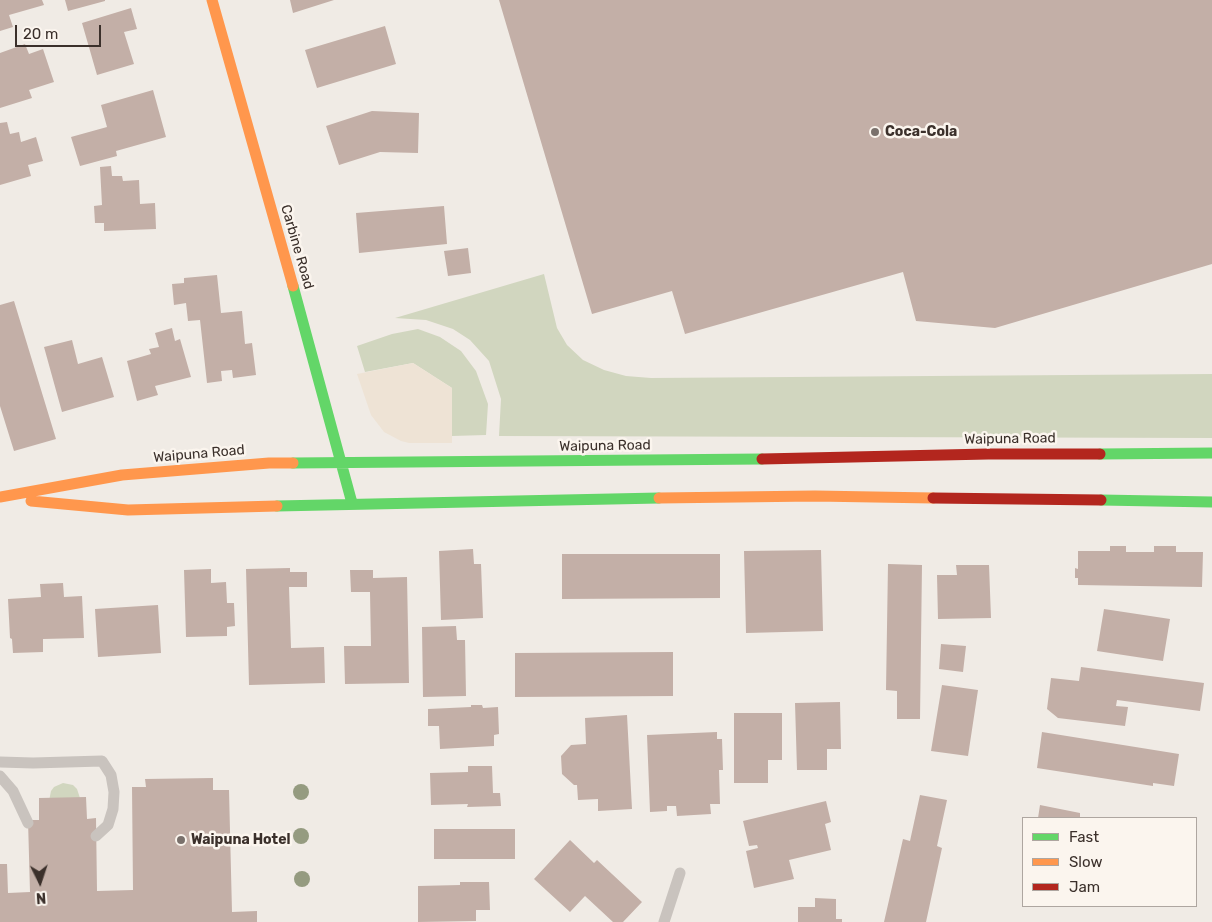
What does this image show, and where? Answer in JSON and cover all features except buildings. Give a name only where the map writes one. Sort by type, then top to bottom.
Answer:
[{"type":"main road","name":"Carbine Road","points":[[212,0],[352,503]]},
{"type":"main road","name":"Waipuna Road","points":[[0,498],[122,475],[269,463],[817,463],[988,454],[1212,453]]},
{"type":"main road","name":"Waipuna Road","points":[[0,498],[128,510],[816,491],[875,496],[1212,502]]},
{"type":"lane","points":[[0,762],[102,761],[111,776],[114,792],[113,809],[108,825],[96,836]]},
{"type":"lane","points":[[0,776],[14,791],[28,823]]},
{"type":"lane","points":[[664,922],[680,873]]},
{"type":"green space","points":[[544,274],[557,328],[567,345],[583,360],[604,370],[626,376],[651,378],[1212,374],[1212,438],[499,436],[501,399],[489,361],[470,340],[453,329],[426,320],[395,318]]},
{"type":"green space","points":[[418,329],[440,337],[461,351],[476,371],[488,404],[486,435],[452,436],[452,388],[413,363],[365,372],[357,346],[392,334]]},
{"type":"green space","points":[[63,783],[73,785],[77,789],[80,798],[49,801],[54,787]]},
{"type":"shaded area","points":[[413,363],[452,388],[452,443],[409,443],[401,441],[384,432],[371,415],[357,374]]},
{"type":"traffic: fast","points":[[293,286],[352,503]]},
{"type":"traffic: fast","points":[[1100,454],[1212,453]]},
{"type":"traffic: fast","points":[[293,463],[762,459]]},
{"type":"traffic: fast","points":[[277,506],[659,498]]},
{"type":"traffic: fast","points":[[1101,500],[1212,502]]},
{"type":"traffic: slow","points":[[212,0],[293,286]]},
{"type":"traffic: slow","points":[[0,497],[122,475],[269,463],[293,463]]},
{"type":"traffic: slow","points":[[659,498],[815,496],[933,498]]},
{"type":"traffic: slow","points":[[31,501],[128,510],[277,506]]},
{"type":"traffic: jam","points":[[762,459],[988,454],[1100,454]]},
{"type":"traffic: jam","points":[[933,498],[1101,500]]},
{"type":"place","name":"Coca-Cola","points":[[875,132]]},
{"type":"place","name":"Waipuna Hotel","points":[[181,840]]}]
